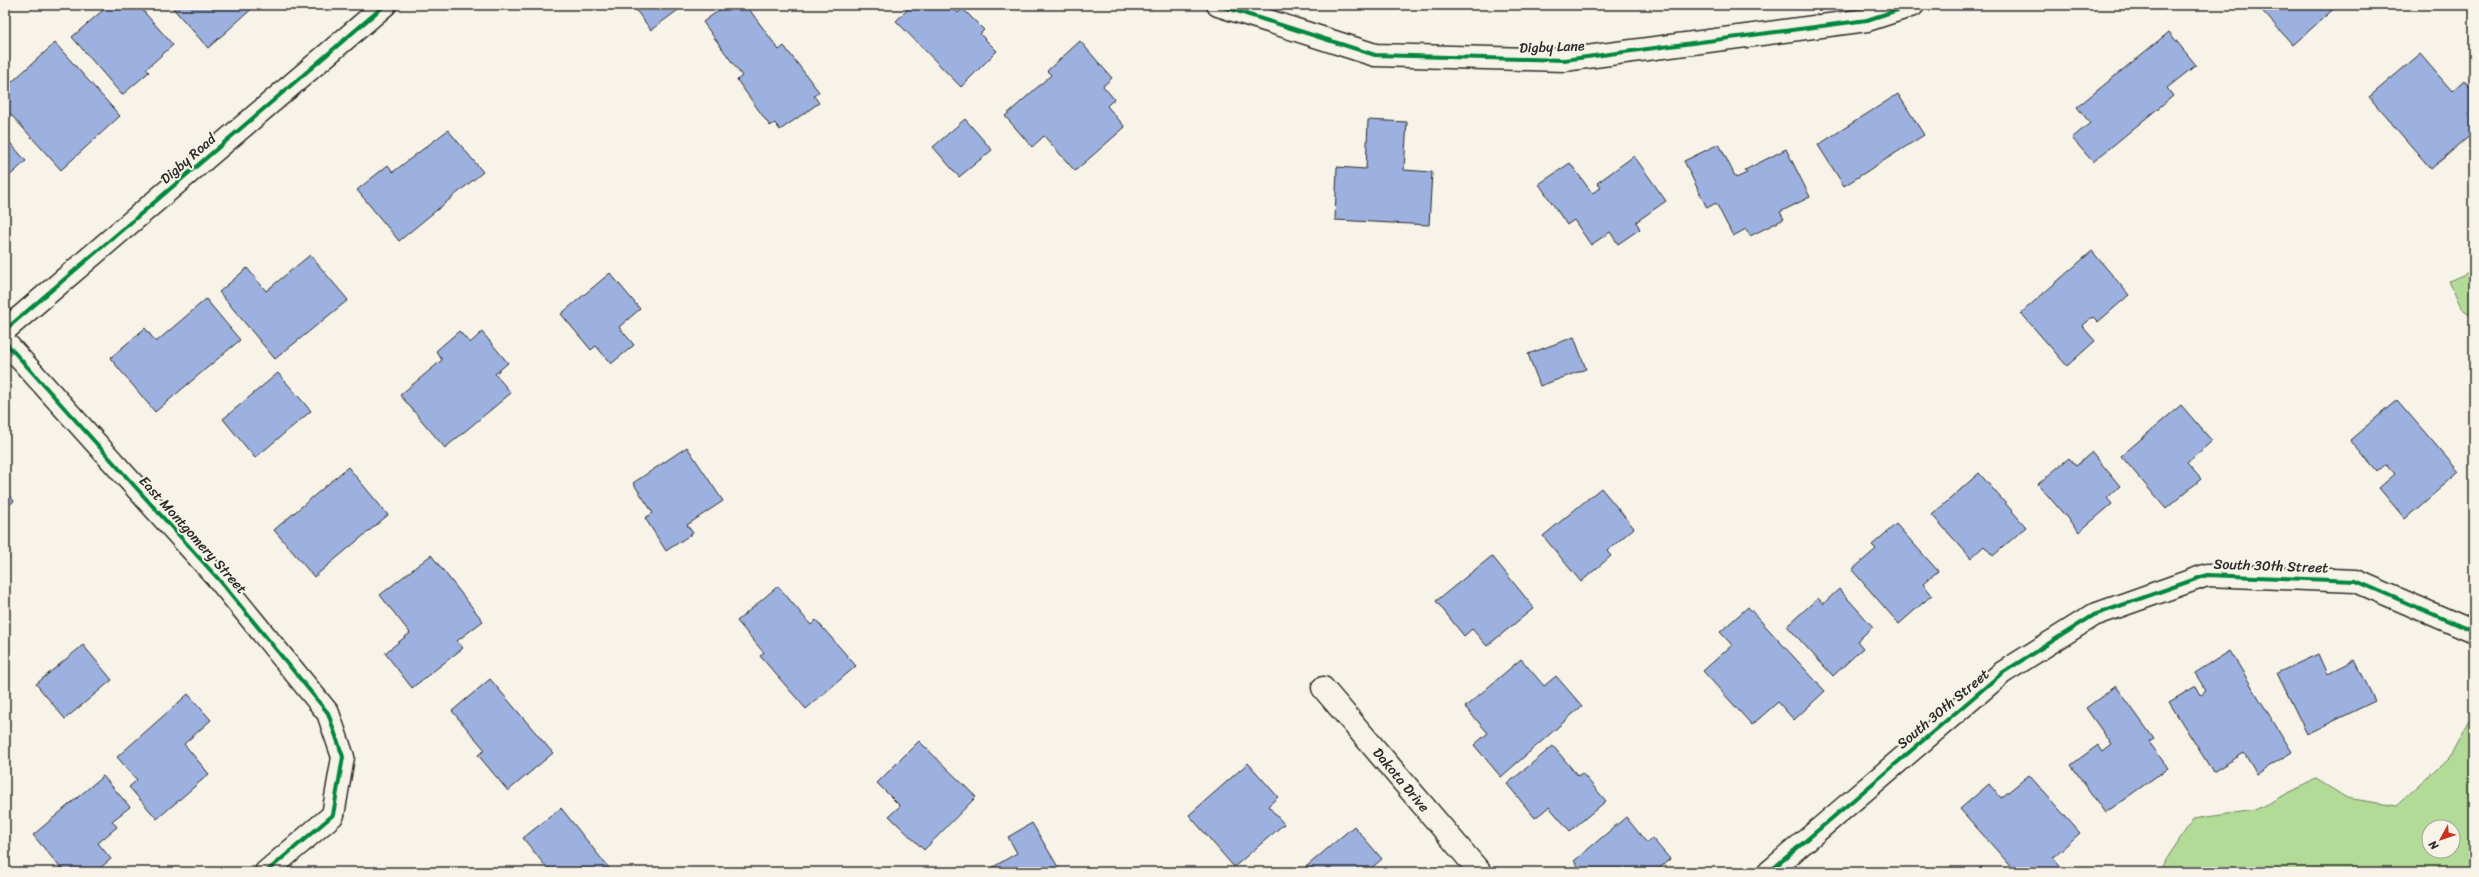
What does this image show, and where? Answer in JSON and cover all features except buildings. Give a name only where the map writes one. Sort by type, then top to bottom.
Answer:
[{"type":"street","name":"Digby Road","points":[[5,330],[385,5]]},
{"type":"street","name":"Digby Lane","points":[[1218,5],[1375,56],[1564,60],[1867,20],[1913,5]]},
{"type":"street","name":"East Montgomery Street","points":[[5,342],[221,582],[328,713],[342,757],[333,815],[266,872]]},
{"type":"street","name":"South 30th Street","points":[[1769,872],[2002,674],[2094,615],[2206,575],[2356,581],[2474,632]]},
{"type":"street","name":"Dakota Drive","points":[[1323,688],[1480,872]]},
{"type":"green space","points":[[2474,270],[2474,317],[2461,308],[2449,281]]},
{"type":"green space","points":[[2474,711],[2474,872],[2158,872],[2193,819],[2255,810],[2316,779],[2347,798],[2396,806],[2449,758]]},
{"type":"cycle path","points":[[5,330],[385,5]]},
{"type":"cycle path","points":[[1218,5],[1375,55],[1564,60],[1867,20],[1913,5]]},
{"type":"cycle path","points":[[5,342],[221,582],[328,713],[343,757],[333,815],[266,872]]},
{"type":"cycle path","points":[[1769,872],[2002,673],[2094,615],[2207,575],[2356,581],[2474,632]]}]
